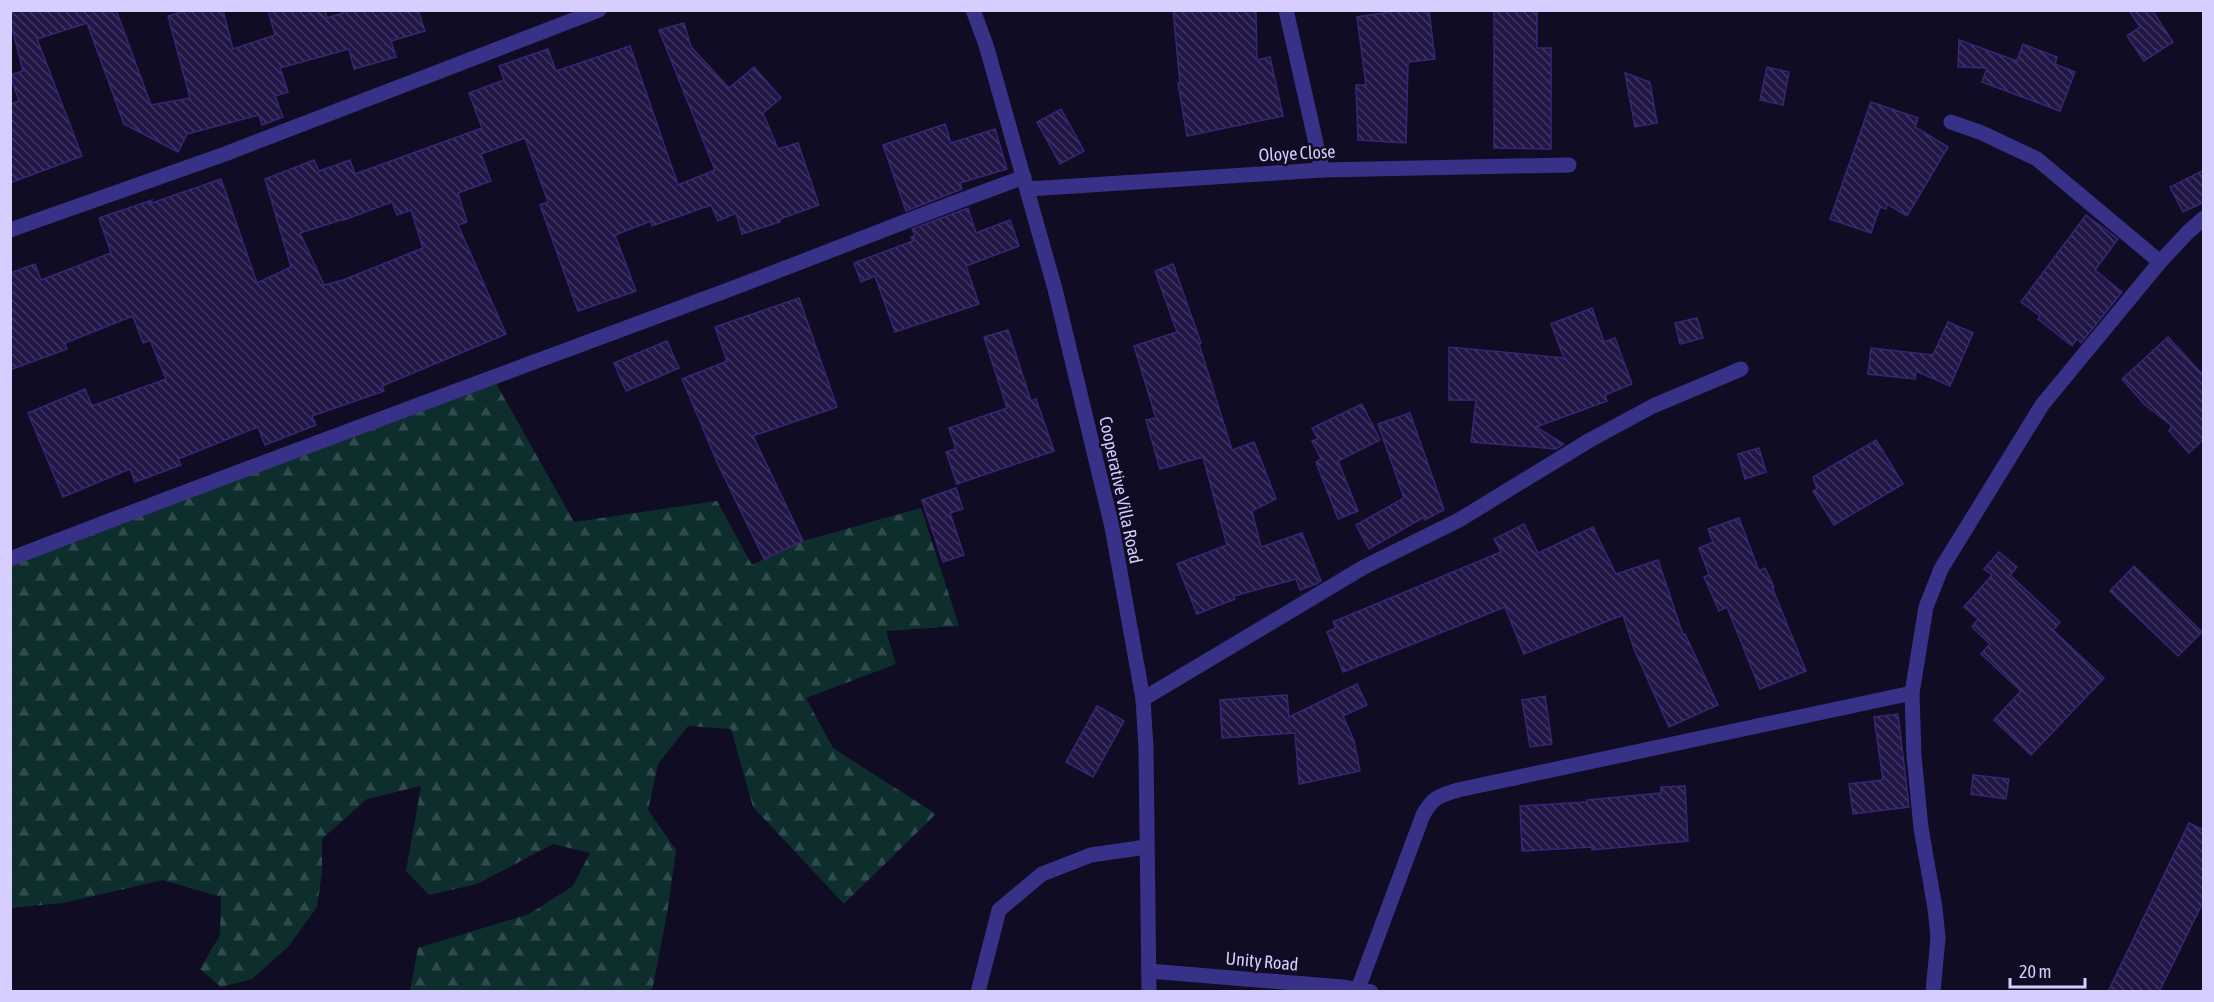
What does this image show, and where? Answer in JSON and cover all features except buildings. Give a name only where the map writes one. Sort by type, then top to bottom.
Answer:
[{"type":"street","points":[[10,230],[225,154],[599,10]]},
{"type":"street","name":"Cooperative Villa Road","points":[[973,10],[986,45],[1055,289],[1112,527],[1143,699],[1146,748],[1149,992]]},
{"type":"street","points":[[1286,10],[1322,170]]},
{"type":"street","points":[[1951,123],[2003,142],[2037,159],[2160,262]]},
{"type":"street","name":"Oloye Close","points":[[10,559],[824,254],[937,208],[1026,183],[1322,170],[1569,165]]},
{"type":"street","points":[[1934,992],[1938,938],[1921,828],[1914,756],[1912,693],[1926,607],[1941,569],[2042,405],[2160,262],[2204,218]]},
{"type":"street","points":[[1143,699],[1364,567],[1459,520],[1590,440],[1653,406],[1742,369]]},
{"type":"street","points":[[1365,990],[1423,815],[1431,802],[1438,797],[1458,790],[1912,693]]},
{"type":"street","points":[[978,992],[999,910],[1042,874],[1091,855],[1146,847]]},
{"type":"street","name":"Unity Road","points":[[1149,971],[1365,990]]},
{"type":"green space","points":[[493,378],[574,522],[717,501],[752,565],[803,541],[921,508],[959,626],[886,631],[896,664],[806,698],[833,748],[936,814],[844,904],[753,807],[731,729],[688,726],[658,764],[648,810],[676,850],[667,914],[652,991],[411,991],[418,948],[529,914],[573,886],[590,853],[553,844],[477,884],[429,895],[406,871],[421,786],[367,799],[322,839],[322,872],[317,907],[288,947],[252,979],[221,987],[200,969],[220,935],[221,897],[163,880],[63,903],[11,908],[11,561]]}]
